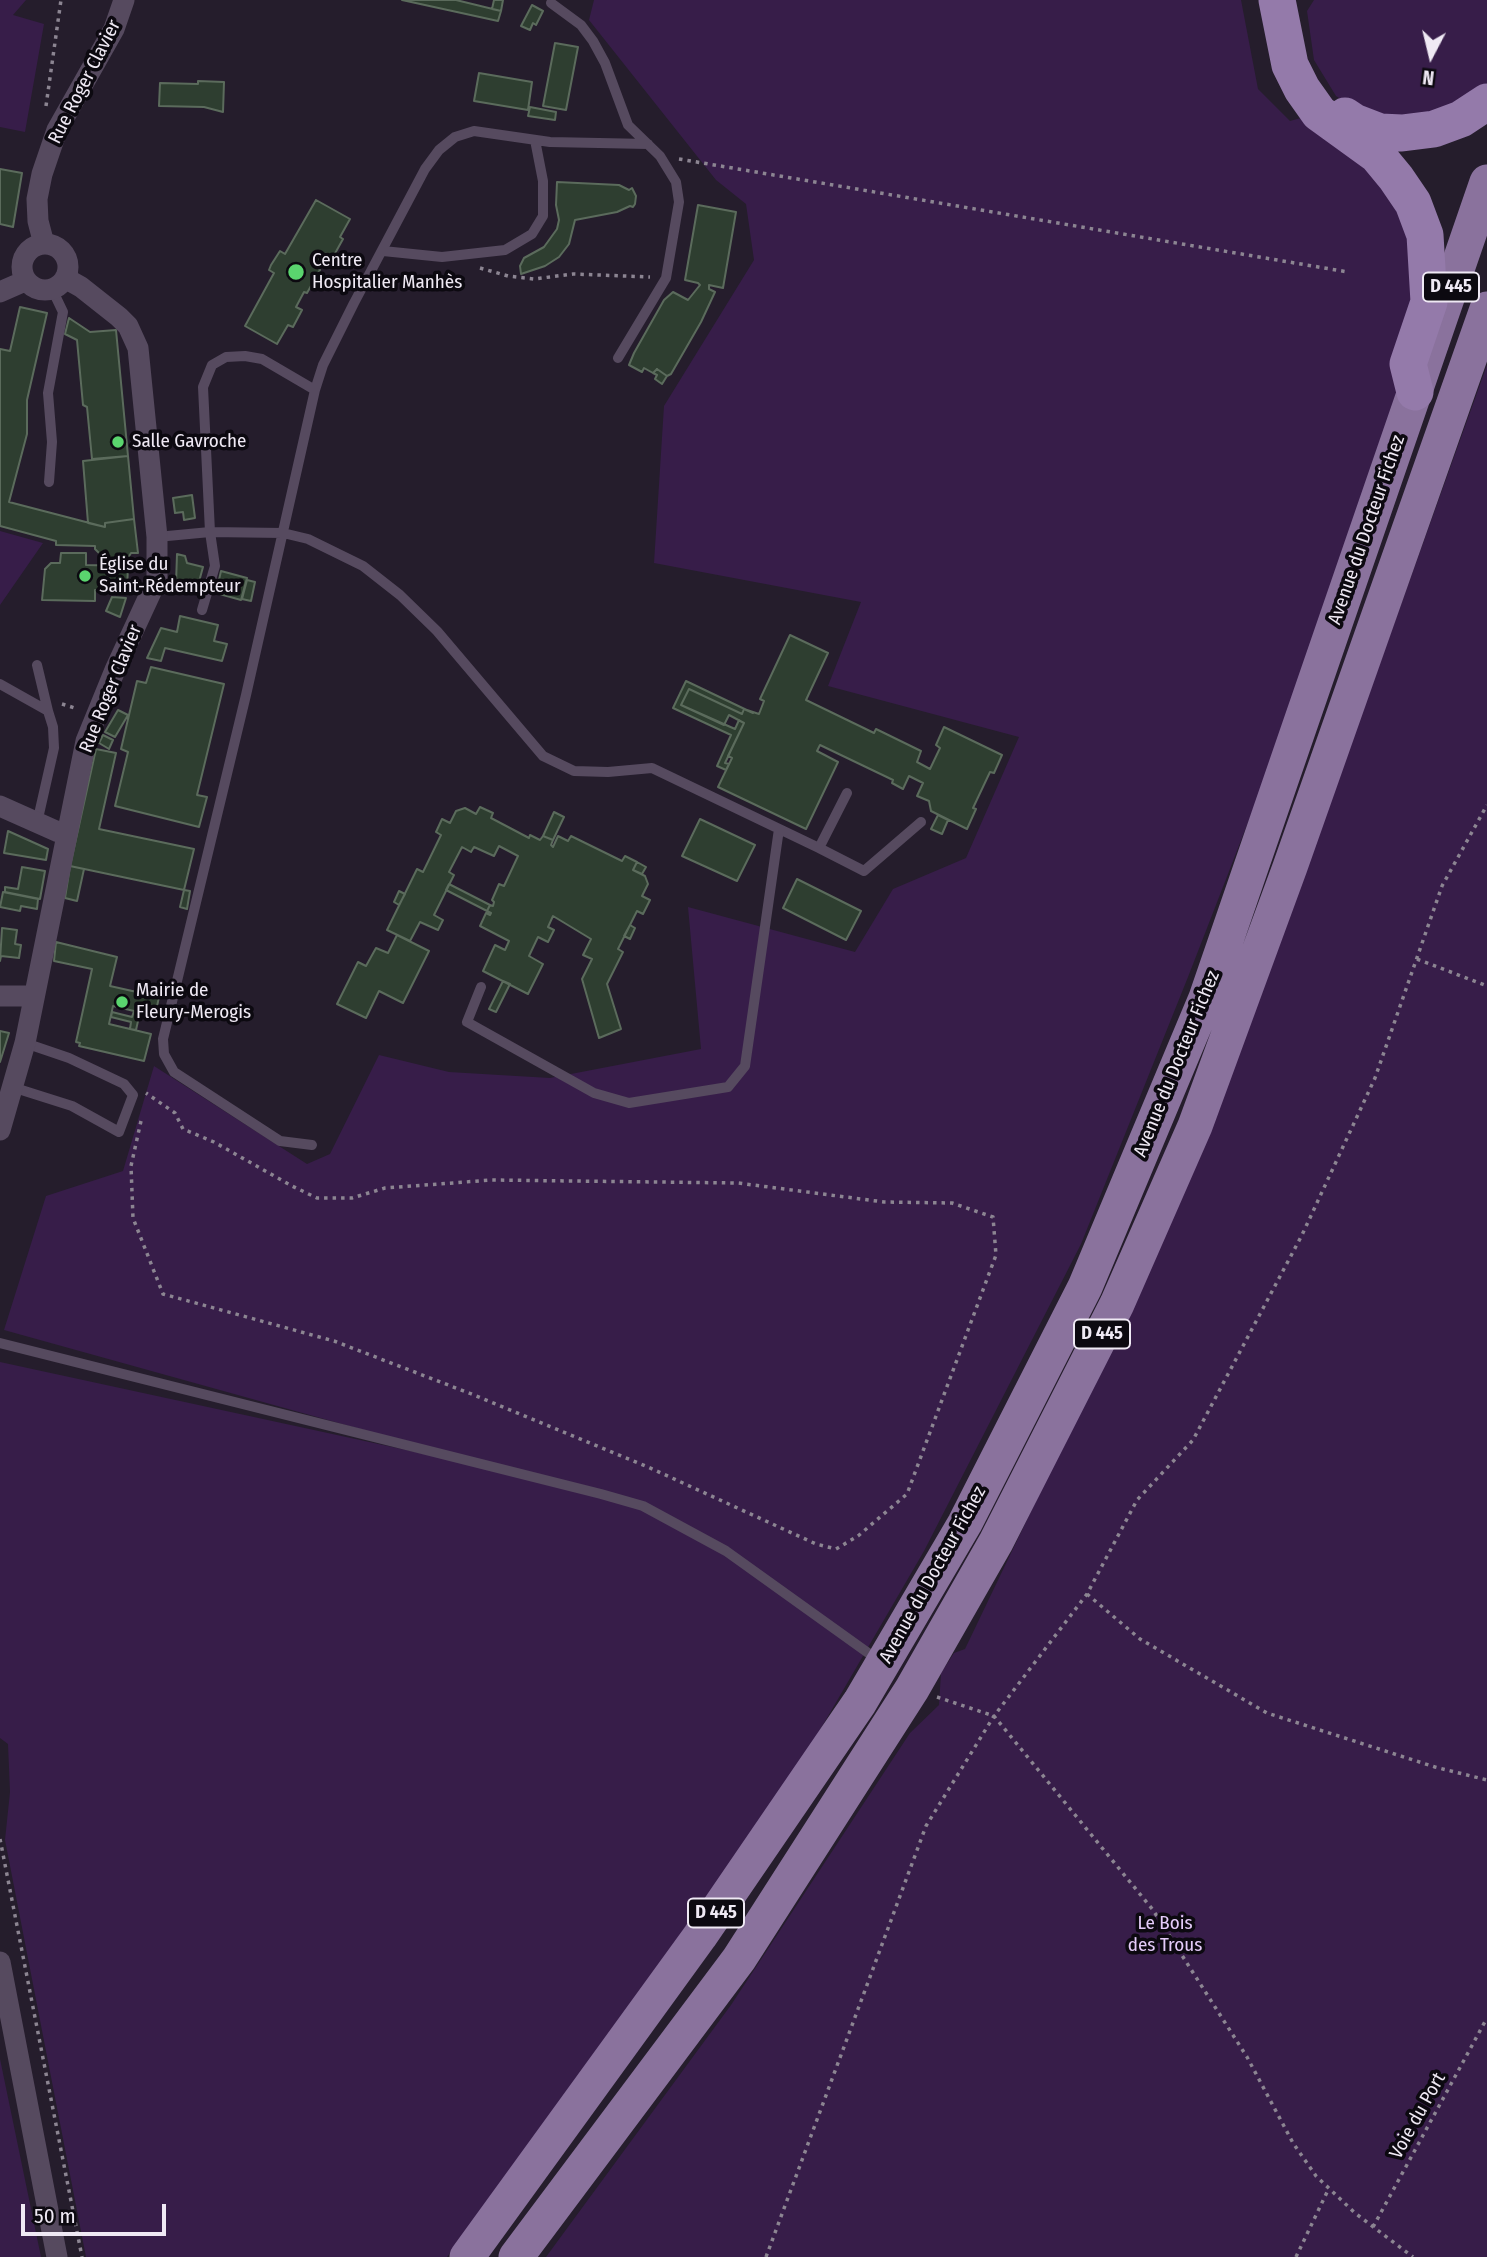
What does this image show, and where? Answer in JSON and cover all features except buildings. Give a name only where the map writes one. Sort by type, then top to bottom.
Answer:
[{"type":"highway","points":[[1277,0],[1290,65],[1301,89],[1319,113],[1377,155],[1413,203],[1425,235],[1429,302],[1408,364],[1415,392]]},
{"type":"highway","points":[[1303,0],[1299,12],[1304,62],[1316,86],[1332,108],[1354,122],[1380,132],[1423,130],[1461,119],[1487,102]]},
{"type":"main road","name":"D 445","points":[[1415,392],[1487,182]]},
{"type":"main road","name":"D 445","points":[[516,2257],[739,1959],[912,1689],[996,1542],[1111,1316],[1195,1126],[1487,309]]},
{"type":"main road","name":"Avenue du Docteur Fichez","points":[[467,2257],[700,1936],[860,1702],[965,1523],[1085,1287],[1206,998],[1415,392]]},
{"type":"street","name":"Rue Roger Clavier","points":[[44,244],[38,221],[37,199],[51,145],[114,29],[124,0]]},
{"type":"street","points":[[0,292],[25,281],[21,263],[25,254],[34,246],[44,244],[60,250],[68,260],[58,284]]},
{"type":"street","name":"Rue Roger Clavier","points":[[0,1129],[25,1043],[81,760],[115,670],[156,580],[157,537],[138,348],[134,337],[128,326],[81,287],[58,284],[43,290],[33,288],[25,281]]},
{"type":"street","points":[[0,806],[67,834]]},
{"type":"street","points":[[0,996],[34,996]]},
{"type":"street","points":[[0,1962],[57,2257]]},
{"type":"lane","points":[[551,3],[581,25],[593,41],[605,62],[628,125],[660,156],[676,182],[679,202],[666,278],[618,358]]},
{"type":"lane","points":[[312,1145],[280,1141],[174,1072],[164,1054],[163,1040],[195,913],[314,390],[323,365],[354,303],[425,169],[439,150],[455,137],[474,131],[535,139],[648,144]]},
{"type":"lane","points":[[383,251],[442,257],[505,250],[532,234],[543,216],[543,181],[535,139]]},
{"type":"lane","points":[[49,482],[52,442],[48,393],[64,312],[58,284]]},
{"type":"lane","points":[[202,610],[215,566],[210,532],[203,387],[212,365],[226,357],[262,359],[314,390]]},
{"type":"lane","points":[[157,537],[210,532],[283,533],[308,539],[363,566],[392,587],[437,631],[542,756],[574,771],[608,772],[652,768],[864,871],[921,822]]},
{"type":"lane","points":[[37,665],[54,727],[54,747],[37,822]]},
{"type":"lane","points":[[0,684],[47,709]]},
{"type":"lane","points":[[819,848],[847,793]]},
{"type":"lane","points":[[481,987],[467,1022],[594,1093],[629,1103],[728,1087],[745,1066],[779,829]]},
{"type":"lane","points":[[12,1087],[72,1106],[118,1132],[133,1095],[124,1084],[69,1058],[25,1043]]},
{"type":"lane","points":[[0,1343],[643,1506],[726,1551],[883,1664]]},
{"type":"path","points":[[51,145],[44,122],[61,0]]},
{"type":"path","points":[[660,156],[1348,272]]},
{"type":"path","points":[[442,257],[508,276],[534,279],[573,274],[666,278]]},
{"type":"path","points":[[47,709],[58,702],[97,717]]},
{"type":"path","points":[[766,2257],[926,1826],[994,1716],[1087,1594],[1137,1500],[1193,1440],[1302,1235],[1375,1078],[1442,886],[1487,805]]},
{"type":"path","points":[[1417,959],[1487,986]]},
{"type":"path","points":[[142,1101],[141,1090],[175,1113],[183,1129],[214,1142],[317,1198],[352,1198],[385,1188],[492,1180],[738,1183],[884,1202],[952,1203],[993,1217],[996,1255],[907,1494],[858,1536],[836,1549],[816,1544],[648,1467],[334,1341],[163,1294],[134,1218],[131,1166],[143,1113]]},
{"type":"path","points":[[1087,1594],[1140,1639],[1267,1713],[1435,1767],[1487,1780]]},
{"type":"path","points":[[912,1689],[994,1716],[1153,1910],[1247,2057],[1293,2143],[1316,2176],[1373,2227],[1413,2257]]},
{"type":"path","points":[[0,1839],[82,2257]]},
{"type":"path","name":"Voie du Port","points":[[1373,2227],[1487,2018]]},
{"type":"path","points":[[1296,2257],[1329,2188]]},
{"type":"green space","points":[[0,0],[26,0],[13,15],[44,24],[25,132],[0,127]]},
{"type":"green space","points":[[594,0],[1241,0],[1258,89],[1290,121],[1319,113],[1413,203],[1415,392],[1188,977],[1081,1244],[924,1551],[781,1797],[447,2257],[86,2257],[5,1840],[10,1792],[8,1744],[0,1738],[0,1362],[540,1479],[4,1330],[46,1196],[123,1171],[154,1066],[307,1164],[330,1154],[379,1055],[449,1072],[550,1078],[701,1049],[688,907],[855,952],[893,889],[966,858],[1019,737],[828,686],[861,602],[654,563],[664,406],[754,260],[746,204],[716,180],[589,20]]},
{"type":"green space","points":[[1314,0],[1487,0],[1487,83],[1476,97],[1407,122],[1356,109],[1336,96],[1314,60],[1307,11]]},
{"type":"green space","name":"Le Bois des Trous","points":[[1487,365],[1487,2257],[546,2257],[731,2005],[910,1733],[939,1705],[941,1673],[954,1653],[965,1649],[1127,1311],[1305,872]]},
{"type":"green space","points":[[0,531],[43,543],[0,605]]},
{"type":"green space","points":[[0,2059],[41,2257],[0,2257]]},
{"type":"place","name":"Centre Hospitalier Manhès","points":[[296,272]]},
{"type":"place","name":"Salle Gavroche","points":[[118,442]]},
{"type":"place","name":"Église du Saint-Rédempteur","points":[[85,576]]},
{"type":"place","name":"Mairie de Fleury-Merogis","points":[[122,1002]]}]
